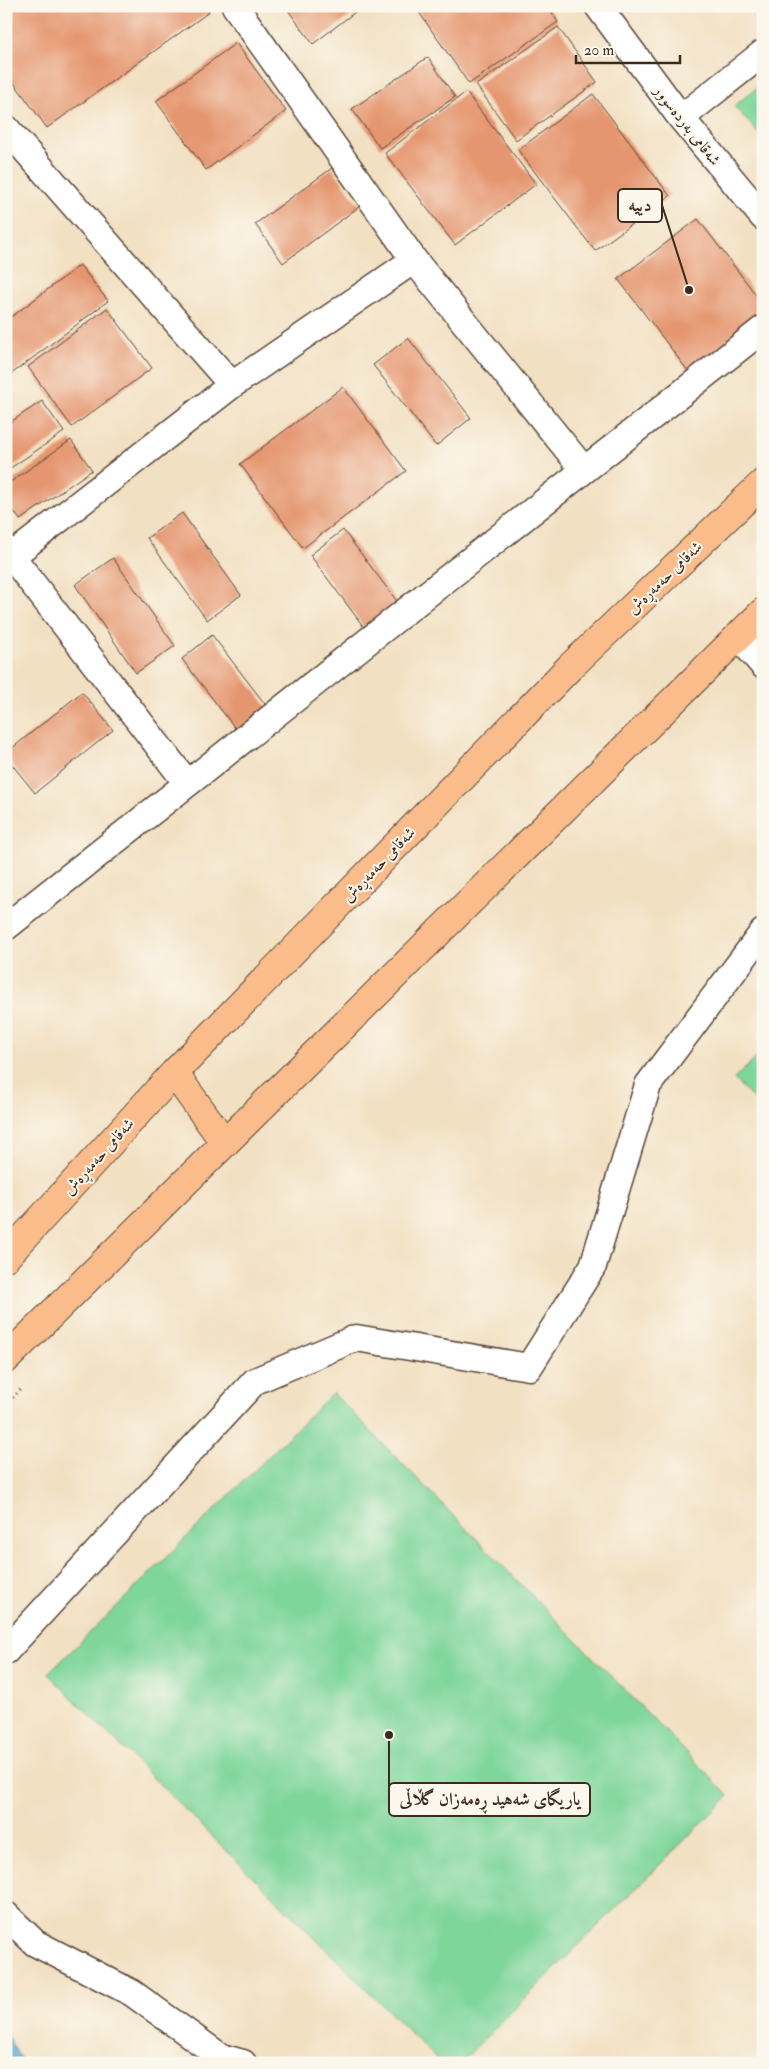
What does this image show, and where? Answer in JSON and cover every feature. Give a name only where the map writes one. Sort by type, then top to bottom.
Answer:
[{"type":"highway","name":"شەقامی حەمەڕەش","points":[[6,1256],[174,1073],[570,667],[763,483]]},
{"type":"highway","points":[[6,1359],[763,612]]},
{"type":"highway","points":[[174,1073],[225,1143]]},
{"type":"street","points":[[234,6],[414,260],[584,470]]},
{"type":"street","name":"شەقامی بەردەسوور","points":[[598,6],[681,118],[763,217]]},
{"type":"street","points":[[681,118],[763,53]]},
{"type":"street","points":[[6,128],[232,385]]},
{"type":"street","points":[[187,784],[9,553],[232,385],[414,260]]},
{"type":"street","points":[[6,927],[763,330]]},
{"type":"street","points":[[738,636],[763,665]]},
{"type":"street","points":[[6,1651],[255,1381],[356,1338],[529,1367],[592,1266],[648,1086],[763,932]]},
{"type":"street","points":[[6,1915],[35,1943],[132,1993],[221,2057],[243,2063]]},
{"type":"green space","points":[[763,83],[763,139],[734,106]]},
{"type":"green space","points":[[763,1052],[763,1109],[734,1079]]},
{"type":"green space","points":[[333,1393],[729,1796],[460,2063],[441,2063],[48,1674]]},
{"type":"water","points":[[6,2034],[23,2063],[6,2063]]},
{"type":"building","points":[[6,6],[205,6],[209,12],[47,128],[6,72]]},
{"type":"building","points":[[285,6],[363,6],[313,44]]},
{"type":"building","points":[[418,6],[548,6],[558,22],[469,84],[416,8]]},
{"type":"building","points":[[558,27],[597,82],[516,140],[476,85]]},
{"type":"building","points":[[236,43],[286,111],[206,170],[156,101]]},
{"type":"building","points":[[428,57],[455,97],[380,148],[352,109]]},
{"type":"building","points":[[466,92],[536,184],[455,245],[385,153]]},
{"type":"building","points":[[593,94],[670,196],[595,251],[518,150]]},
{"type":"building","points":[[332,168],[360,206],[283,263],[255,224]]},
{"type":"building","points":[[698,219],[763,304],[763,320],[691,375],[618,279]]},
{"type":"building","points":[[80,265],[108,301],[6,378],[6,321]]},
{"type":"building","points":[[107,308],[152,368],[72,427],[28,367]]},
{"type":"building","points":[[408,338],[471,418],[436,446],[373,365]]},
{"type":"building","points":[[343,387],[406,471],[303,548],[240,464]]},
{"type":"building","points":[[42,401],[64,432],[6,471],[6,425]]},
{"type":"building","points":[[71,440],[92,470],[20,520],[6,500],[6,485]]},
{"type":"building","points":[[182,513],[241,595],[207,620],[147,538]]},
{"type":"building","points":[[343,530],[403,609],[369,634],[310,555]]},
{"type":"building","points":[[113,558],[175,646],[136,673],[75,585]]},
{"type":"building","points":[[212,635],[268,708],[238,732],[182,659]]},
{"type":"building","points":[[82,692],[113,730],[35,793],[6,757],[6,753]]},
{"type":"place","name":"دییە","points":[[689,290]]},
{"type":"place","name":"یاریگای شەهید ڕەمەزان گڵاڵی","points":[[389,1735]]}]
